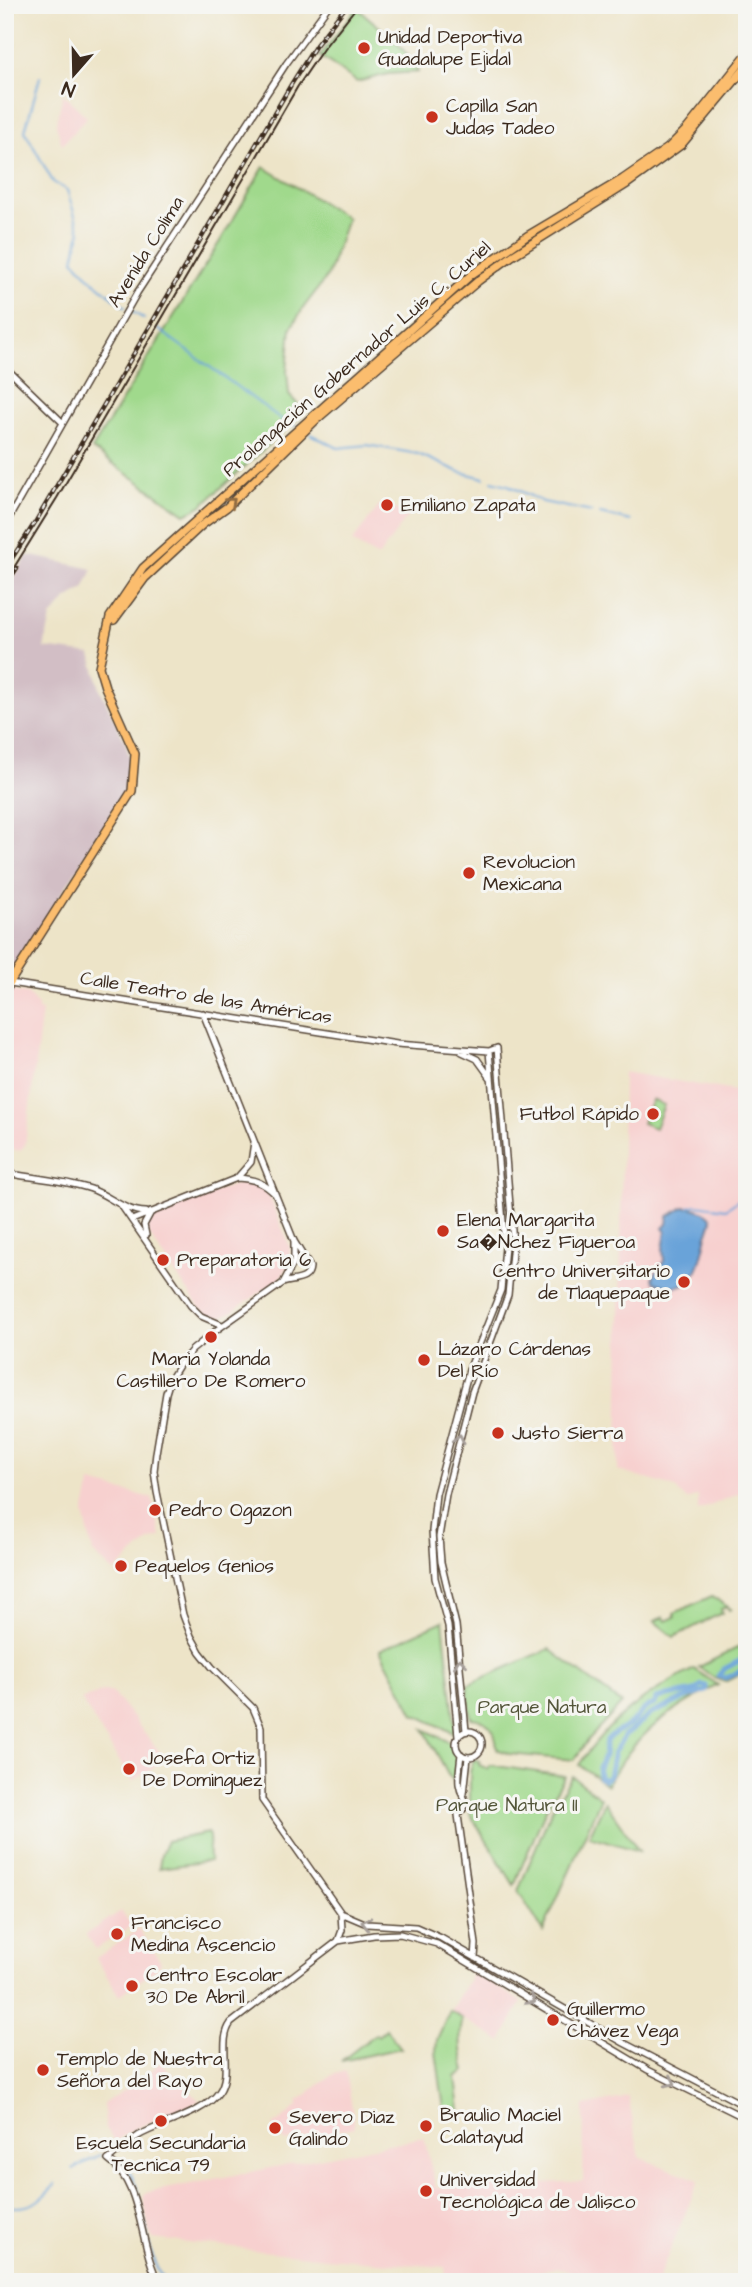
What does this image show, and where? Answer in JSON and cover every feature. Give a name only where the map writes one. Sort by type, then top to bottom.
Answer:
[{"type":"main road","name":"Prolongación Gobernador Luis C. Curiel","points":[[8,986],[132,791],[135,754],[105,687],[99,667],[110,617],[144,568],[471,275],[527,236],[668,148],[687,129],[747,54]]},
{"type":"main road","name":"Prolongación Gobernador Luis C. Curiel","points":[[107,630],[145,578],[202,525],[227,507],[317,419],[478,281],[512,256],[670,155],[747,66]]},
{"type":"street","name":"Avenida Colima","points":[[5,525],[128,309],[286,64],[330,5]]},
{"type":"street","points":[[5,367],[63,423]]},
{"type":"street","name":"Calle Teatro de las Américas","points":[[8,986],[397,1044],[489,1051]]},
{"type":"street","points":[[203,1013],[294,1241],[310,1267],[309,1274],[301,1279],[283,1283]]},
{"type":"street","points":[[458,1735],[466,1731],[479,1735],[482,1745],[478,1753],[468,1757],[461,1754],[456,1746],[458,1735],[455,1686],[448,1626],[434,1568],[432,1531],[436,1494],[464,1389],[497,1303],[504,1273],[505,1247],[489,1051],[497,1048],[512,1229],[512,1267],[504,1309],[471,1392],[446,1494],[439,1537],[441,1562],[456,1623],[466,1731]]},
{"type":"street","points":[[459,1050],[477,1059],[492,1080]]},
{"type":"street","points":[[132,1220],[237,1178],[251,1162],[254,1139]]},
{"type":"street","points":[[251,1162],[258,1160],[264,1163]]},
{"type":"street","points":[[248,1168],[248,1174],[253,1179]]},
{"type":"street","points":[[5,1173],[83,1187],[132,1210],[150,1212]]},
{"type":"street","points":[[237,1178],[253,1179],[265,1184],[277,1196]]},
{"type":"street","points":[[265,1184],[271,1179]]},
{"type":"street","points":[[121,1205],[191,1306],[201,1316],[222,1325]]},
{"type":"street","points":[[148,1241],[144,1226],[150,1212]]},
{"type":"street","points":[[294,1241],[292,1270],[283,1283],[191,1350],[170,1380],[160,1424],[154,1471],[183,1615],[191,1636],[212,1667],[253,1708],[258,1717],[261,1727],[262,1800],[341,1913],[342,1930],[338,1941]]},
{"type":"street","points":[[294,1262],[305,1259]]},
{"type":"street","points":[[292,1270],[293,1277],[301,1279]]},
{"type":"street","points":[[455,1686],[463,1683]]},
{"type":"street","points":[[461,1754],[459,1784],[466,1805],[458,1815],[476,1944],[472,1965]]},
{"type":"street","points":[[464,1794],[468,1757]]},
{"type":"street","points":[[341,1913],[370,1925],[416,1927],[441,1938],[697,2082],[747,2107]]},
{"type":"street","points":[[159,2282],[151,2267],[129,2183],[108,2160],[138,2136],[190,2114],[215,2097],[222,2086],[225,2073],[226,2031],[231,2023],[338,1941],[374,1935],[408,1935],[437,1944],[648,2070],[747,2119]]},
{"type":"street","points":[[691,2091],[697,2082]]},
{"type":"shaded area","points":[[63,94],[87,117],[62,145],[56,124]]},
{"type":"shaded area","points":[[382,502],[408,516],[378,557],[352,542]]},
{"type":"shaded area","points":[[28,555],[93,569],[84,589],[67,599],[51,617],[44,648],[91,654],[100,689],[126,744],[131,764],[126,794],[5,981],[5,590]]},
{"type":"shaded area","points":[[7,990],[28,994],[38,1006],[38,1010],[42,1011],[25,1145],[20,1151],[5,1148]]},
{"type":"shaded area","name":"Centro Universitario de Tlaquepaque","points":[[623,1072],[747,1093],[747,1490],[698,1511],[698,1496],[687,1500],[675,1488],[618,1471]]},
{"type":"shaded area","points":[[245,1181],[263,1188],[269,1195],[290,1247],[288,1267],[279,1280],[228,1314],[220,1317],[210,1315],[199,1307],[148,1234],[147,1224],[154,1215],[166,1209]]},
{"type":"shaded area","points":[[91,1483],[152,1498],[161,1537],[149,1541],[114,1572],[93,1553],[84,1514]]},
{"type":"shaded area","points":[[104,1691],[113,1693],[166,1760],[132,1781],[81,1700]]},
{"type":"shaded area","points":[[121,1911],[132,1926],[96,1949],[86,1934]]},
{"type":"shaded area","points":[[139,1929],[161,1962],[155,1970],[119,1996],[96,1958]]},
{"type":"shaded area","points":[[473,1972],[522,2002],[501,2041],[450,2011]]},
{"type":"shaded area","points":[[160,2062],[200,2101],[130,2131],[115,2142],[106,2128],[103,2104],[149,2073]]},
{"type":"shaded area","points":[[346,2071],[355,2127],[285,2142],[273,2126],[298,2106],[298,2101],[332,2075]]},
{"type":"shaded area","name":"Universidad Tecnológica de Jalisco","points":[[628,2097],[640,2158],[699,2180],[657,2282],[609,2282],[556,2268],[532,2276],[497,2274],[496,2277],[446,2277],[445,2267],[325,2258],[153,2239],[149,2231],[143,2197],[145,2193],[424,2137],[436,2188],[583,2181],[584,2106]]},
{"type":"green space","name":"Unidad Deportiva Guadalupe Ejidal","points":[[357,8],[399,45],[418,72],[388,74],[357,82],[320,56]]},
{"type":"green space","points":[[264,167],[347,218],[328,275],[291,328],[287,371],[289,395],[305,412],[201,506],[185,514],[92,449]]},
{"type":"green space","name":"Futbol Rápido","points":[[652,1100],[664,1105],[655,1128],[642,1123]]},
{"type":"green space","points":[[712,1596],[727,1606],[721,1609],[722,1613],[674,1637],[654,1621],[664,1617],[666,1621],[675,1617],[674,1613]]},
{"type":"green space","points":[[443,1621],[456,1734],[414,1714],[380,1650]]},
{"type":"green space","points":[[747,1643],[747,1671],[725,1682],[699,1667]]},
{"type":"green space","name":"Parque Natura","points":[[549,1649],[622,1704],[589,1739],[574,1760],[509,1754],[497,1749],[493,1732],[487,1724],[471,1718],[467,1685]]},
{"type":"green space","points":[[694,1669],[718,1685],[684,1704],[654,1726],[629,1752],[607,1785],[579,1765],[602,1734],[630,1709]]},
{"type":"green space","points":[[424,1729],[447,1741],[457,1752],[455,1782],[448,1775]]},
{"type":"green space","name":"Parque Natura II","points":[[474,1759],[488,1769],[490,1765],[565,1776],[546,1809],[514,1885],[470,1814],[470,1772]]},
{"type":"green space","points":[[572,1776],[601,1798],[543,1931],[518,1891],[551,1811]]},
{"type":"green space","points":[[605,1802],[639,1851],[589,1836]]},
{"type":"green space","points":[[208,1833],[210,1861],[159,1868],[167,1841]]},
{"type":"green space","points":[[450,2011],[463,2019],[461,2045],[465,2071],[456,2077],[460,2110],[445,2116],[436,2052],[437,2039]]},
{"type":"green space","points":[[386,2029],[401,2048],[341,2061],[376,2034],[378,2036]]},
{"type":"water","points":[[684,1207],[700,1210],[712,1219],[698,1268],[687,1283],[679,1286],[654,1282],[653,1277],[664,1261],[666,1232],[663,1228],[667,1224],[668,1216]]},
{"type":"waterway","points":[[40,77],[25,131],[53,182],[67,190],[80,232],[74,260],[90,278],[125,307]]},
{"type":"waterway","points":[[130,310],[144,319]]},
{"type":"waterway","points":[[158,329],[281,419],[295,426]]},
{"type":"waterway","points":[[310,434],[338,448],[367,445],[418,454],[460,472],[484,478]]},
{"type":"waterway","points":[[492,481],[508,485],[543,502],[592,512]]},
{"type":"waterway","points":[[600,514],[631,521]]},
{"type":"waterway","points":[[689,1207],[697,1205],[726,1209],[747,1194]]},
{"type":"waterway","points":[[747,1657],[724,1669],[718,1676],[725,1678],[747,1668]]},
{"type":"waterway","points":[[702,1685],[706,1686],[706,1691],[651,1714],[625,1735],[614,1752],[609,1776],[604,1780],[599,1777],[599,1768],[609,1737],[655,1704],[657,1698],[695,1691],[702,1685]]},
{"type":"waterway","points":[[73,2169],[100,2155]]},
{"type":"waterway","points":[[118,2160],[135,2183],[151,2253],[166,2282]]},
{"type":"waterway","points":[[5,2206],[28,2206],[56,2184]]},
{"type":"waterway","points":[[471,2282],[512,2276],[535,2282]]},
{"type":"tram line","points":[[5,582],[298,86],[358,5]]},
{"type":"railway","points":[[5,569],[36,521],[292,83],[316,45],[347,5]]},
{"type":"railway","points":[[5,586],[17,568]]},
{"type":"place","name":"Unidad Deportiva Guadalupe Ejidal","points":[[364,48]]},
{"type":"place","name":"Capilla San Judas Tadeo","points":[[432,117]]},
{"type":"place","name":"Emiliano Zapata","points":[[387,505]]},
{"type":"place","name":"Revolucion Mexicana","points":[[469,873]]},
{"type":"place","name":"Futbol Rápido","points":[[653,1114]]},
{"type":"place","name":"Elena Margarita Sa�Nchez Figueroa","points":[[443,1231]]},
{"type":"place","name":"Preparatoria 6","points":[[163,1260]]},
{"type":"place","name":"Centro Universitario de Tlaquepaque","points":[[684,1282]]},
{"type":"place","name":"Maria Yolanda Castillero De Romero","points":[[211,1337]]},
{"type":"place","name":"Lázaro Cárdenas Del Río","points":[[424,1360]]},
{"type":"place","name":"Justo Sierra","points":[[498,1433]]},
{"type":"place","name":"Pedro Ogazon","points":[[155,1510]]},
{"type":"place","name":"Pequelos Genios","points":[[121,1566]]},
{"type":"place","name":"Josefa Ortiz De Dominguez","points":[[129,1769]]},
{"type":"place","name":"Francisco Medina Ascencio","points":[[117,1934]]},
{"type":"place","name":"Centro Escolar 30 De Abril","points":[[132,1986]]},
{"type":"place","name":"Guillermo Chávez Vega","points":[[553,2020]]},
{"type":"place","name":"Templo de Nuestra Señora del Rayo","points":[[43,2070]]},
{"type":"place","name":"Escuela Secundaria Tecnica 79","points":[[161,2121]]},
{"type":"place","name":"Braulio Maciel Calatayud","points":[[426,2126]]},
{"type":"place","name":"Severo Diaz Galindo","points":[[275,2128]]},
{"type":"place","name":"Universidad Tecnológica de Jalisco","points":[[426,2191]]}]
